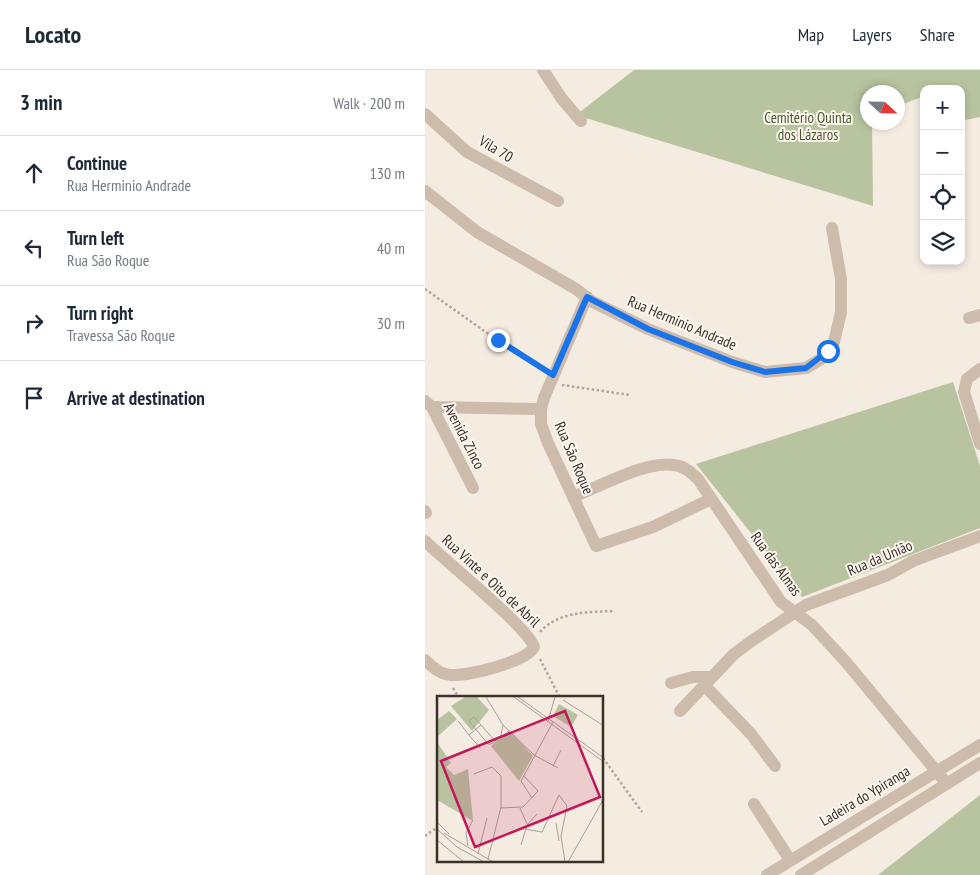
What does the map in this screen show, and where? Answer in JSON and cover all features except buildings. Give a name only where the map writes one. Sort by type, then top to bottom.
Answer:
[{"type":"street","points":[[543,70],[562,99],[581,121]]},
{"type":"street","name":"Vila 70","points":[[425,114],[467,152],[558,202]]},
{"type":"street","name":"Rua Herminio Andrade","points":[[425,191],[477,232],[587,297],[648,329],[748,368],[765,372],[806,368],[828,351],[838,330],[841,279],[832,228]]},
{"type":"street","name":"Rua São Roque","points":[[587,297],[541,409],[541,424],[547,443],[596,546],[653,527],[711,499]]},
{"type":"street","points":[[980,369],[972,374],[965,386],[976,415],[980,444]]},
{"type":"street","points":[[429,404],[541,409]]},
{"type":"street","name":"Avenida Zinco","points":[[429,404],[473,488]]},
{"type":"street","name":"Rua das Almas","points":[[573,497],[645,468],[663,464],[674,465],[690,472],[711,499],[781,602],[812,625],[846,662],[947,784]]},
{"type":"street","name":"Rua da União","points":[[680,711],[708,681],[750,642],[817,600],[888,575],[913,561],[980,536]]},
{"type":"street","name":"Rua Vinte e Oito de Abril","points":[[425,541],[533,644]]},
{"type":"street","points":[[425,660],[437,670],[451,675],[492,668],[526,655],[533,644]]},
{"type":"street","points":[[671,684],[693,677],[708,681],[775,766]]},
{"type":"street","name":"Ladeira do Ypiranga","points":[[767,875],[980,745]]},
{"type":"street","points":[[801,875],[947,784],[978,767],[962,757]]},
{"type":"street","points":[[754,804],[790,860]]},
{"type":"path","points":[[425,289],[552,379],[630,395]]},
{"type":"path","points":[[559,696],[533,644],[544,628],[566,616],[585,612],[615,610]]},
{"type":"path","points":[[604,759],[642,812]]},
{"type":"path","points":[[425,836],[437,827]]},
{"type":"green space","name":"Cemitério Quinta dos Lázaros","points":[[634,70],[980,70],[980,117],[965,120],[965,85],[920,85],[920,98],[905,103],[905,85],[860,85],[860,130],[872,130],[873,206],[576,115]]},
{"type":"green space","points":[[953,382],[980,466],[980,528],[802,597],[696,464]]},
{"type":"green space","points":[[980,795],[980,875],[878,875]]},
{"type":"route","points":[[498,340],[553,375],[577,324],[587,297],[593,302],[648,329],[748,368],[765,372],[806,368],[821,359],[828,351]]}]
